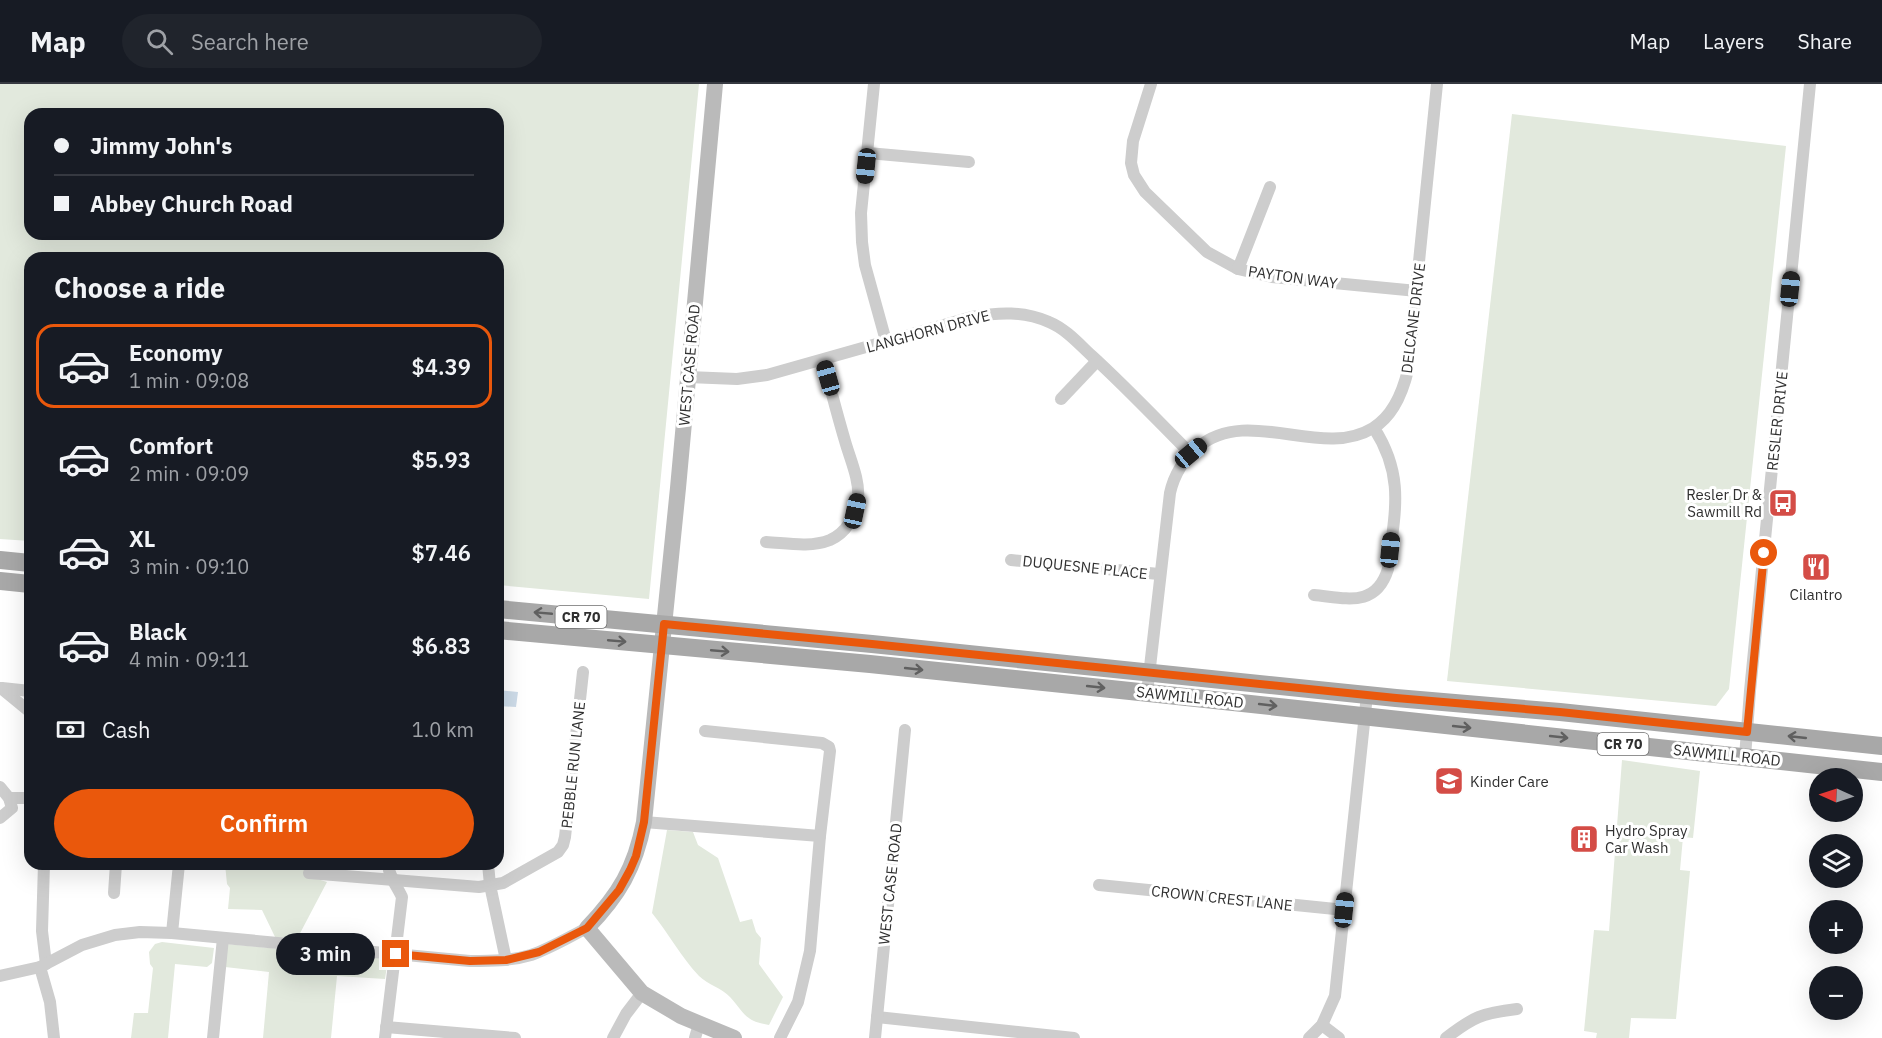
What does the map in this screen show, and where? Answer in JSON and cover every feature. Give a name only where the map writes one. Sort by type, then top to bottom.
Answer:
[{"type":"main road","name":"WEST CASE ROAD","points":[[587,928],[612,899],[630,870],[636,856],[644,822],[715,84]]},
{"type":"main road","points":[[0,560],[24,562]]},
{"type":"main road","points":[[0,581],[24,583]]},
{"type":"main road","name":"SAWMILL ROAD","points":[[504,610],[1560,712],[1882,746]]},
{"type":"main road","name":"SAWMILL ROAD","points":[[504,631],[1147,693],[1882,772]]},
{"type":"main road","points":[[587,928],[642,993],[681,1016],[697,1031],[734,1038]]},
{"type":"street","points":[[874,84],[861,213],[862,242],[886,341]]},
{"type":"street","name":"PAYTON WAY","points":[[1151,84],[1134,141],[1131,164],[1139,184],[1206,252],[1238,269],[1272,278],[1417,291]]},
{"type":"street","name":"DELCANE DRIVE","points":[[1147,693],[1159,574],[1173,482],[1177,472],[1191,453],[1202,444],[1230,432],[1259,430],[1314,437],[1345,437],[1374,428],[1397,403],[1408,370],[1437,84]]},
{"type":"street","name":"RESLER DRIVE","points":[[1745,757],[1810,84]]},
{"type":"street","points":[[868,153],[969,162]]},
{"type":"street","points":[[1238,269],[1270,188]]},
{"type":"street","name":"LANGHORN DRIVE","points":[[688,377],[717,380],[752,378],[972,317],[991,313],[1012,313],[1031,316],[1059,327],[1191,453]]},
{"type":"street","points":[[766,542],[805,544],[831,539],[842,532],[851,521],[855,511],[858,499],[855,475],[822,360]]},
{"type":"street","points":[[1060,399],[1097,361]]},
{"type":"street","points":[[1314,595],[1363,597],[1383,584],[1388,568],[1395,484],[1390,458],[1374,428]]},
{"type":"street","name":"DUQUESNE PLACE","points":[[1011,560],[1159,574]]},
{"type":"street","name":"PEBBLE RUN LANE","points":[[309,873],[479,887],[503,884],[558,852],[563,845],[583,672]]},
{"type":"street","points":[[0,688],[24,691]]},
{"type":"street","points":[[0,688],[24,707]]},
{"type":"street","points":[[1309,1038],[1322,1025],[1335,996],[1367,695]]},
{"type":"street","name":"WEST CASE ROAD","points":[[874,1038],[905,730]]},
{"type":"street","points":[[705,731],[822,742],[829,747],[810,951],[798,1002],[780,1038]]},
{"type":"street","points":[[0,787],[9,798],[12,808],[0,818]]},
{"type":"street","points":[[9,798],[24,798]]},
{"type":"street","points":[[644,822],[820,836]]},
{"type":"street","points":[[44,870],[43,965],[54,1038]]},
{"type":"street","points":[[114,893],[116,870]]},
{"type":"street","points":[[172,933],[177,870]]},
{"type":"street","points":[[389,870],[402,897],[386,1033],[515,1038]]},
{"type":"street","points":[[488,870],[489,885],[506,960]]},
{"type":"street","name":"CROWN CREST LANE","points":[[1099,885],[1344,910]]},
{"type":"street","points":[[0,976],[43,965],[82,945],[115,935],[140,932],[172,933],[470,961],[506,960],[539,952],[587,928]]},
{"type":"street","points":[[213,1038],[223,938]]},
{"type":"street","points":[[613,1038],[626,1014],[642,993]]},
{"type":"street","points":[[1446,1038],[1474,1018],[1488,1012],[1517,1009]]},
{"type":"street","points":[[877,1017],[1074,1038]]},
{"type":"street","points":[[1322,1025],[1339,1038]]},
{"type":"shaded area","points":[[0,84],[699,84],[649,599],[504,586],[504,252],[24,252],[24,541],[0,539]]},
{"type":"shaded area","points":[[1512,114],[1786,146],[1729,689],[1716,706],[1447,681]]},
{"type":"shaded area","points":[[1622,760],[1700,771],[1693,838],[1683,837],[1680,870],[1690,871],[1676,1019],[1631,1018],[1629,1038],[1596,1038],[1597,1033],[1584,1031],[1594,930],[1609,931]]},
{"type":"shaded area","points":[[667,830],[693,832],[698,845],[718,858],[740,922],[752,919],[756,932],[761,938],[759,964],[783,997],[769,1025],[750,1019],[727,994],[699,976],[652,913]]},
{"type":"shaded area","points":[[226,870],[310,870],[308,876],[327,882],[297,939],[276,939],[262,910],[228,909],[230,888],[227,884]]},
{"type":"shaded area","points":[[162,942],[214,948],[212,963],[207,967],[175,964],[168,1038],[131,1038],[134,1013],[148,1013],[153,968],[150,964],[149,952],[155,944]]},
{"type":"shaded area","points":[[227,944],[388,959],[385,979],[337,976],[331,1038],[263,1038],[269,972],[225,967]]},
{"type":"water","points":[[504,691],[518,692],[516,707],[504,706]]},
{"type":"place","name":"Resler Dr & Sawmill Rd","points":[[1783,503]]},
{"type":"place","name":"Cilantro","points":[[1816,567]]},
{"type":"place","name":"Kinder Care","points":[[1449,781]]},
{"type":"place","name":"Hydro Spray Car Wash","points":[[1584,839]]},
{"type":"route","points":[[396,954],[470,961],[518,958],[539,952],[587,928],[605,908],[619,890],[630,870],[636,856],[644,822],[664,624],[1747,732],[1764,553]]}]
